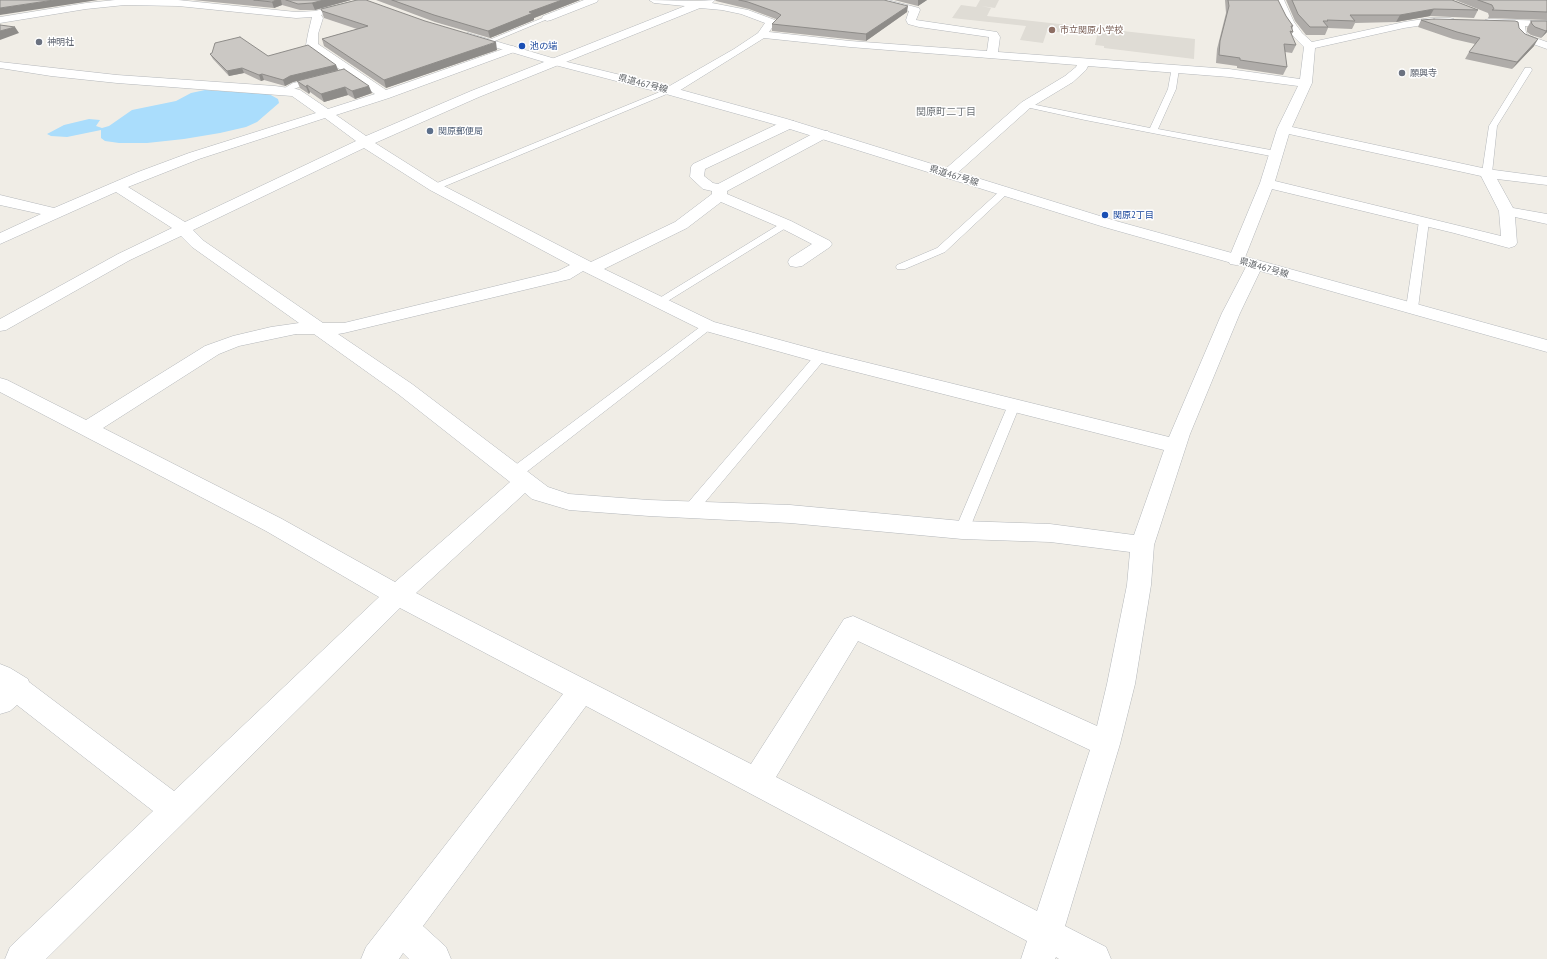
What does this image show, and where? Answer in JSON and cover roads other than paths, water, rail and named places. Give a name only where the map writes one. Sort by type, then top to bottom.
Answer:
[{"type":"street","points":[[547,18],[593,0]]},
{"type":"street","points":[[654,0],[704,2],[744,12],[771,22],[762,35],[670,91]]},
{"type":"street","points":[[874,0],[915,10],[911,20],[912,22],[919,24],[993,34],[995,37],[992,55]]},
{"type":"street","points":[[1279,0],[1289,24],[1310,46]]},
{"type":"street","points":[[0,20],[108,2],[178,2],[287,15],[315,14],[360,2]]},
{"type":"street","points":[[0,326],[124,257],[365,142],[475,94],[618,38],[704,2]]},
{"type":"street","points":[[34,3],[54,11]]},
{"type":"street","points":[[315,14],[318,18],[313,34],[312,45],[346,72],[385,95]]},
{"type":"street","points":[[1310,46],[1404,25],[1430,21],[1474,20],[1515,24],[1547,24]]},
{"type":"street","points":[[1515,24],[1520,27],[1521,34],[1526,38],[1547,46]]},
{"type":"street","name":"県道467号線","points":[[455,32],[555,62],[670,91],[789,124],[1005,192],[1246,263],[1547,346]]},
{"type":"street","points":[[762,35],[834,43],[1229,73],[1306,83]]},
{"type":"street","points":[[1038,959],[1106,744],[1121,684],[1139,585],[1142,545],[1180,434],[1228,320],[1246,263],[1267,183],[1284,129],[1306,83],[1310,46]]},
{"type":"street","points":[[0,240],[117,186],[194,156],[385,95],[513,49]]},
{"type":"street","points":[[948,174],[1026,106],[1069,79],[1082,68],[1083,61]]},
{"type":"street","points":[[0,65],[117,79],[296,93],[365,142],[435,187],[480,212],[708,326],[820,357],[1177,446]]},
{"type":"street","points":[[789,124],[698,167],[697,177],[719,193],[824,244],[796,262]]},
{"type":"street","points":[[1284,129],[1487,173],[1547,181]]},
{"type":"street","points":[[88,428],[212,350],[233,342],[271,333],[317,328],[344,328],[564,275],[588,266],[681,224],[719,193],[760,166],[823,134]]},
{"type":"street","points":[[1267,183],[1459,229],[1509,243],[1507,211],[1487,173]]},
{"type":"street","points":[[117,186],[183,228],[198,244],[405,389],[540,493],[569,502],[649,508],[790,514],[962,530],[1050,533],[1142,545]]},
{"type":"street","points":[[0,200],[56,213]]},
{"type":"street","points":[[1507,211],[1547,219]]},
{"type":"street","points":[[0,384],[274,525],[397,595],[582,690],[1094,959]]},
{"type":"street","points":[[22,959],[520,477]]},
{"type":"street","points":[[756,782],[853,627],[1106,744]]},
{"type":"street","points":[[6,689],[175,810]]},
{"type":"street","points":[[378,959],[582,690]]},
{"type":"street","points":[[401,929],[434,959]]},
{"type":"lane","points":[[488,42],[547,18]]},
{"type":"lane","points":[[1153,131],[1172,89],[1175,69]]},
{"type":"lane","points":[[1487,173],[1493,126],[1528,70]]},
{"type":"lane","points":[[284,91],[296,85],[327,77]]},
{"type":"lane","points":[[435,187],[670,91]]},
{"type":"lane","points":[[1026,106],[1276,154]]},
{"type":"lane","points":[[901,267],[941,250],[1005,192]]},
{"type":"lane","points":[[1412,308],[1424,221]]},
{"type":"lane","points":[[659,302],[785,224]]},
{"type":"lane","points":[[520,477],[708,326]]},
{"type":"lane","points":[[691,509],[820,357]]},
{"type":"lane","points":[[962,530],[1014,405]]},
{"type":"water","points":[[205,90],[269,94],[278,99],[279,103],[257,122],[246,127],[184,139],[147,143],[119,143],[105,141],[101,138],[101,130],[67,137],[51,136],[47,134],[64,125],[89,119],[100,120],[96,126],[102,128],[109,126],[132,110],[176,101],[191,93]]},
{"type":"place","name":"市立関原小学校","points":[[1052,30]]},
{"type":"place","name":"神明社","points":[[39,42]]},
{"type":"place","name":"池の端","points":[[522,46]]},
{"type":"place","name":"願興寺","points":[[1402,73]]},
{"type":"place","name":"関原郵便局","points":[[430,131]]},
{"type":"place","name":"関原2丁目","points":[[1105,215]]},
{"type":"district","name":"関原町二丁目","points":[[946,112]]}]
